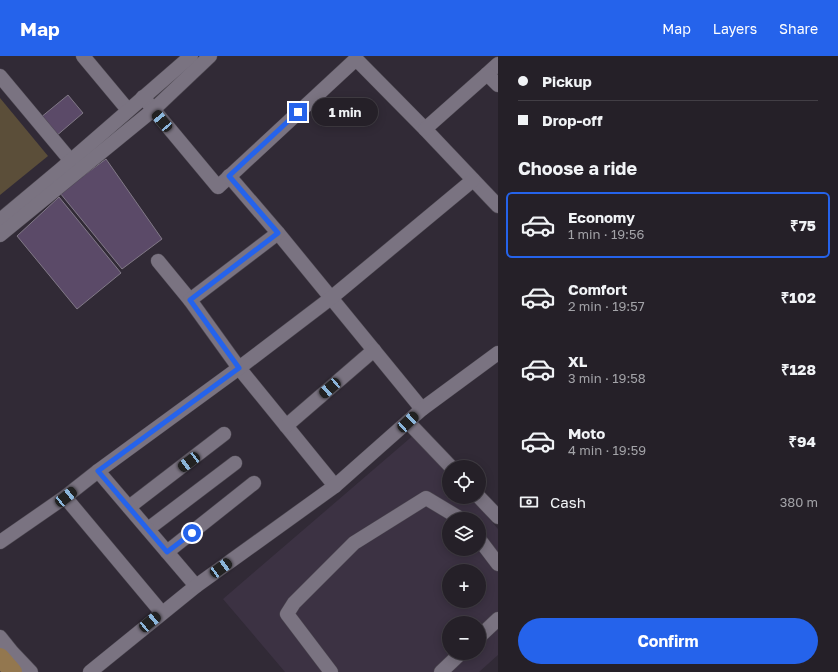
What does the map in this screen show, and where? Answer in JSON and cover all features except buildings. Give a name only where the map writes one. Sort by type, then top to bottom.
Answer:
[{"type":"main road","points":[[0,657],[13,672]]},
{"type":"street","points":[[83,56],[128,110]]},
{"type":"street","points":[[0,220],[71,161],[191,56]]},
{"type":"street","points":[[0,235],[153,110],[210,56]]},
{"type":"street","points":[[143,97],[218,187],[356,57],[498,206]]},
{"type":"street","points":[[425,129],[498,64]]},
{"type":"street","points":[[487,74],[498,85]]},
{"type":"street","points":[[0,76],[71,161]]},
{"type":"street","points":[[229,176],[278,233],[422,409]]},
{"type":"street","points":[[0,542],[66,497],[98,471],[239,368],[331,298],[473,180]]},
{"type":"street","points":[[190,300],[278,233]]},
{"type":"street","points":[[158,261],[190,300],[239,368],[335,486]]},
{"type":"street","points":[[286,426],[374,350]]},
{"type":"street","points":[[90,672],[196,586],[335,486],[422,409],[498,353]]},
{"type":"street","points":[[408,422],[444,460]]},
{"type":"street","points":[[129,507],[224,434]]},
{"type":"street","points":[[148,529],[235,463]]},
{"type":"street","points":[[98,471],[196,586]]},
{"type":"street","points":[[167,552],[254,483]]},
{"type":"street","points":[[66,497],[162,613]]},
{"type":"street","points":[[331,672],[287,614],[294,603],[354,543],[426,498],[449,512]]},
{"type":"street","points":[[486,504],[498,517]]},
{"type":"street","points":[[486,548],[498,564]]},
{"type":"street","points":[[486,630],[498,619]]},
{"type":"street","points":[[0,637],[31,672]]},
{"type":"street","points":[[441,672],[454,660]]},
{"type":"shaded area","points":[[0,98],[48,156],[0,195]]},
{"type":"shaded area","points":[[416,433],[442,463],[442,504],[477,504],[484,512],[442,512],[442,556],[486,556],[486,515],[498,529],[498,655],[479,672],[285,672],[223,599]]},
{"type":"route","points":[[192,533],[167,552],[98,471],[239,368],[190,300],[278,233],[229,176],[298,112]]}]
